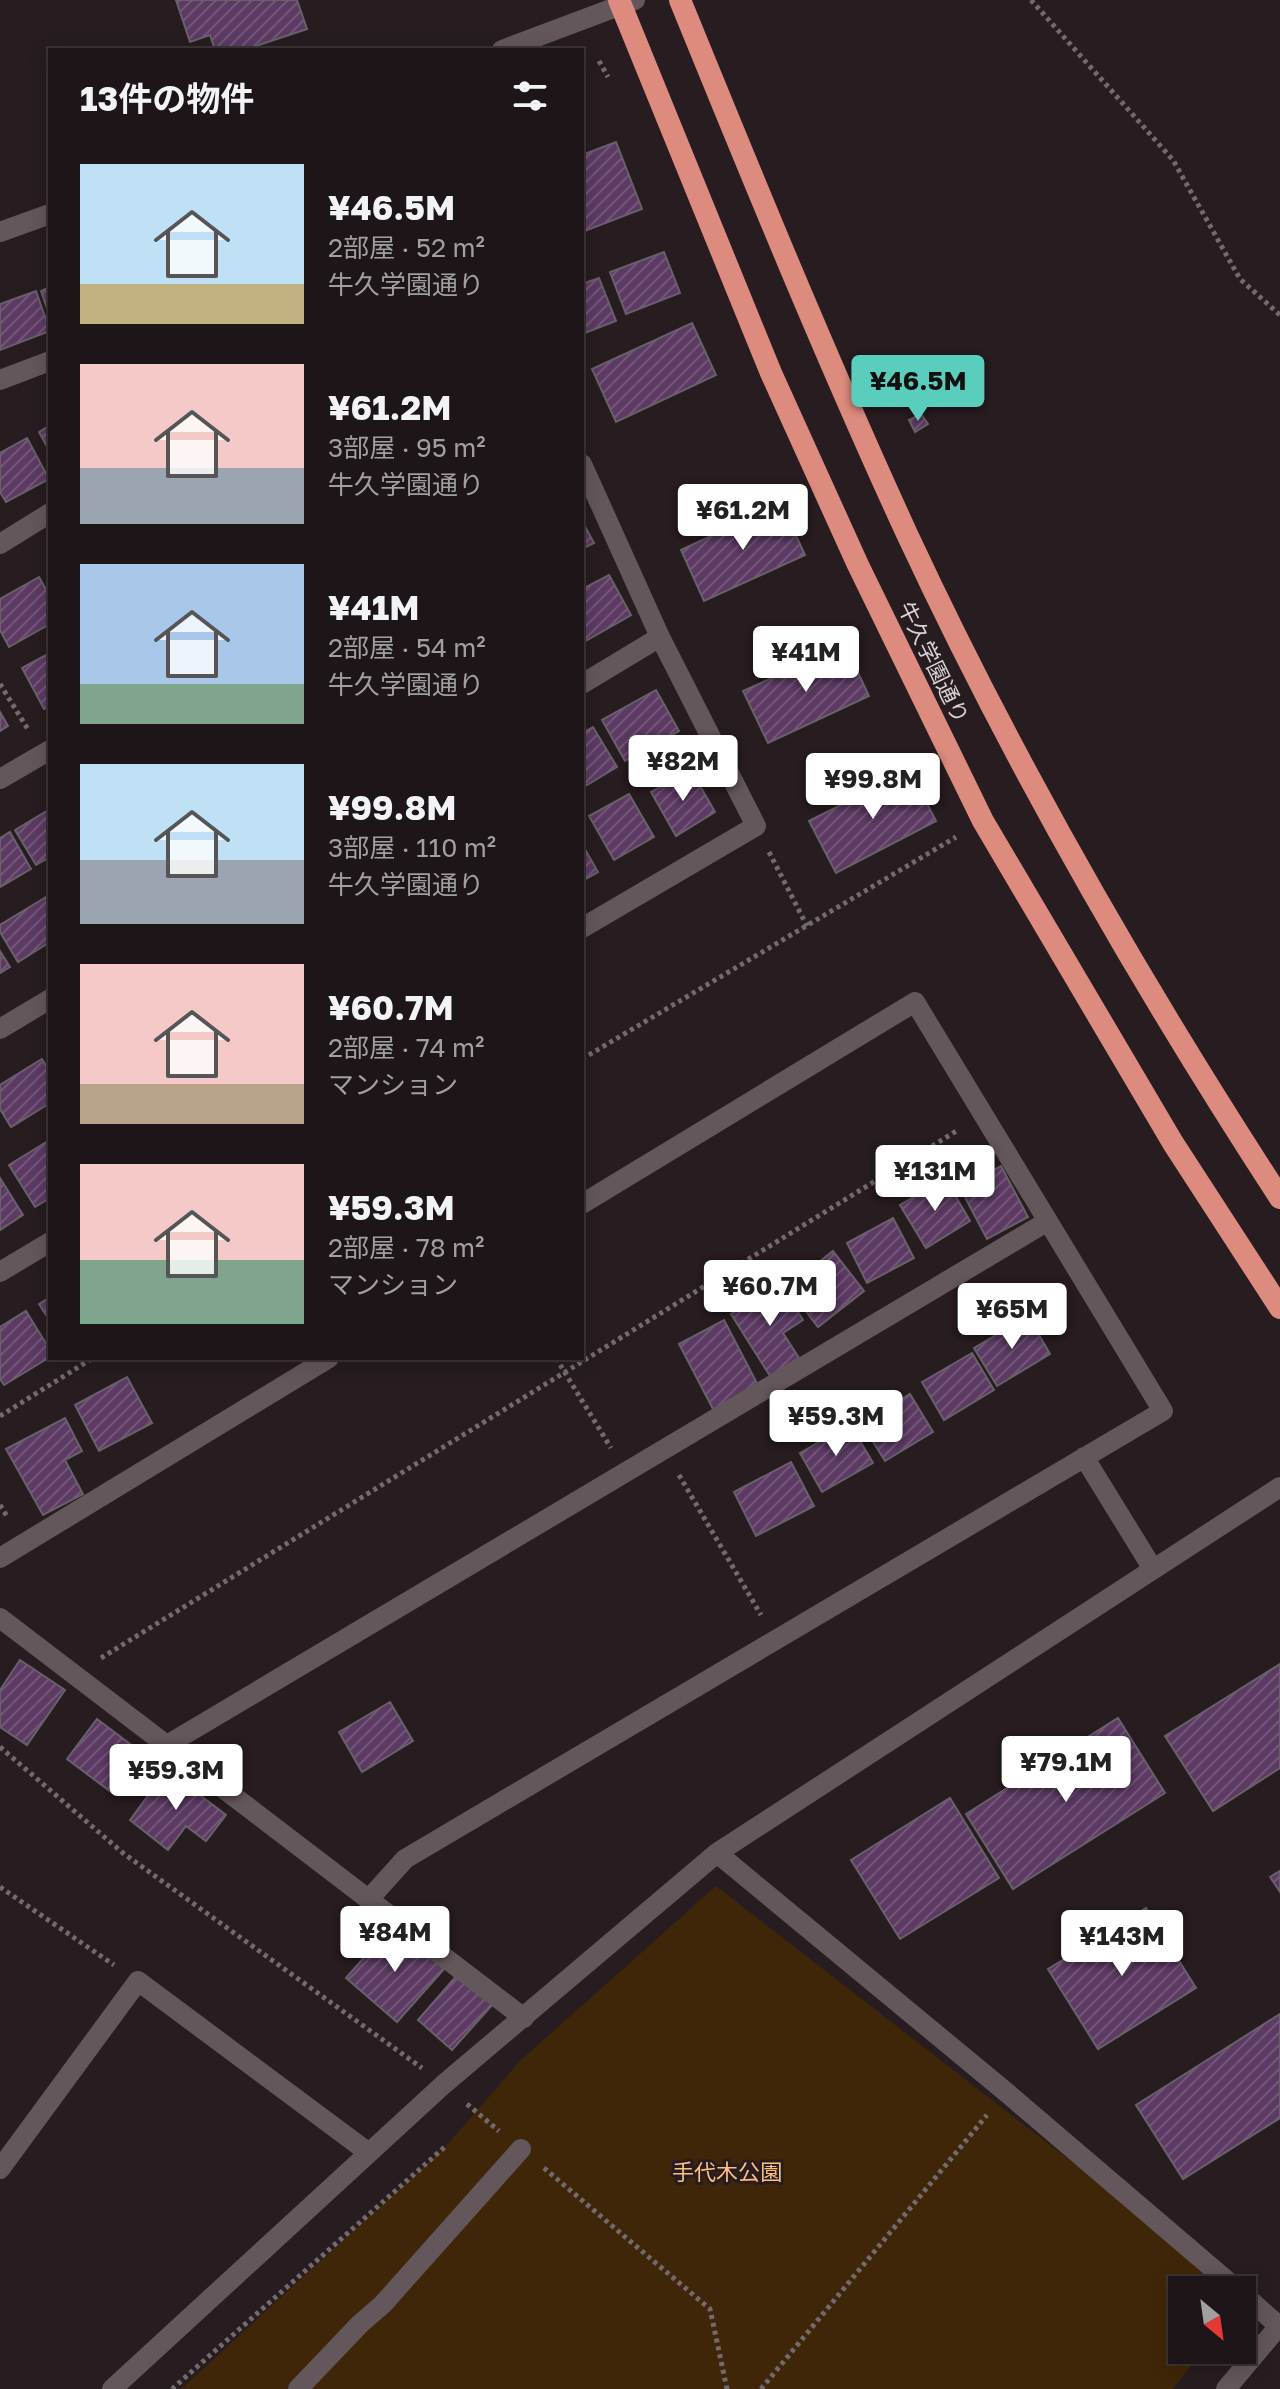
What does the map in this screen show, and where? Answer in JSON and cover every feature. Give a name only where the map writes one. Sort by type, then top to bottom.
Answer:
[{"type":"highway","name":"牛久学園通り","points":[[680,0],[797,283],[908,535],[1023,767],[1140,972],[1280,1198]]},
{"type":"highway","name":"牛久学園通り","points":[[625,2],[771,373],[858,565],[983,821],[1173,1143],[1280,1308]]},
{"type":"street","points":[[507,48],[625,2]]},
{"type":"street","points":[[0,232],[48,215]]},
{"type":"street","points":[[0,380],[48,362]]},
{"type":"street","points":[[584,468],[660,637],[756,826],[584,927]]},
{"type":"street","points":[[0,544],[48,514]]},
{"type":"street","points":[[584,683],[660,637]]},
{"type":"street","points":[[0,779],[46,752]]},
{"type":"street","points":[[0,1029],[48,1000]]},
{"type":"street","points":[[369,1899],[405,1859],[1163,1411],[915,1002],[584,1203]]},
{"type":"street","points":[[167,1745],[1048,1221]]},
{"type":"street","points":[[0,1272],[48,1243]]},
{"type":"street","points":[[0,1558],[326,1360]]},
{"type":"street","points":[[1084,1457],[1153,1569]]},
{"type":"street","points":[[112,2389],[444,2084],[717,1853],[1280,1487]]},
{"type":"street","points":[[0,1618],[524,2018]]},
{"type":"street","points":[[717,1853],[1006,2092],[1221,2276]]},
{"type":"street","points":[[0,2169],[138,1981],[369,2153]]},
{"type":"street","points":[[298,2389],[383,2304],[521,2149]]},
{"type":"street","points":[[1226,2389],[1280,2326],[1256,2306]]},
{"type":"path","points":[[1031,0],[1173,160],[1240,279],[1280,315]]},
{"type":"path","points":[[599,61],[608,77]]},
{"type":"path","points":[[0,684],[46,752]]},
{"type":"path","points":[[756,826],[807,926]]},
{"type":"path","points":[[584,1058],[961,833]]},
{"type":"path","points":[[74,1674],[982,1114]]},
{"type":"path","points":[[0,1416],[90,1360]]},
{"type":"path","points":[[557,1360],[625,1473]]},
{"type":"path","points":[[664,1450],[776,1640]]},
{"type":"path","points":[[0,1747],[123,1853],[444,2084],[710,2309],[727,2389]]},
{"type":"path","points":[[0,1887],[138,1981]]},
{"type":"path","points":[[761,2389],[1006,2092]]},
{"type":"path","points":[[172,2389],[447,2145]]},
{"type":"green space","name":"手代木公園","points":[[716,1886],[1219,2276],[1168,2276],[1168,2364],[1192,2364],[1173,2389],[181,2389],[447,2145],[521,2060]]},
{"type":"building","points":[[176,0],[297,0],[307,29],[250,48],[214,48],[210,35],[190,42]]},
{"type":"building","points":[[616,142],[642,209],[584,231],[584,154]]},
{"type":"building","points":[[664,252],[680,293],[626,314],[610,272]]},
{"type":"building","points":[[599,278],[616,321],[584,333],[584,283]]},
{"type":"building","points":[[48,288],[48,311],[41,291]]},
{"type":"building","points":[[36,291],[48,332],[0,350],[0,304]]},
{"type":"building","points":[[692,323],[716,375],[616,422],[592,369]]},
{"type":"building","points":[[921,414],[928,424],[915,432],[909,420]]},
{"type":"building","points":[[48,426],[48,448],[39,432]]},
{"type":"building","points":[[27,438],[48,480],[6,502],[0,492],[0,453]]},
{"type":"building","points":[[781,503],[805,555],[704,601],[681,550]]},
{"type":"building","points":[[584,525],[594,543],[584,548]]},
{"type":"building","points":[[609,575],[631,615],[584,642],[584,588]]},
{"type":"building","points":[[39,577],[48,593],[48,625],[9,647],[0,630],[0,599]]},
{"type":"building","points":[[845,645],[869,696],[768,743],[743,691]]},
{"type":"building","points":[[48,654],[48,707],[44,709],[22,668]]},
{"type":"building","points":[[656,690],[679,731],[625,761],[602,720]]},
{"type":"building","points":[[0,712],[8,726],[0,731]]},
{"type":"building","points":[[593,727],[617,767],[584,787],[584,732]]},
{"type":"building","points":[[691,770],[715,812],[676,836],[651,792]]},
{"type":"building","points":[[910,770],[936,821],[836,873],[809,821]]},
{"type":"building","points":[[629,794],[654,837],[614,860],[589,816]]},
{"type":"building","points":[[48,810],[48,858],[36,865],[15,830]]},
{"type":"building","points":[[10,832],[31,869],[0,887],[0,838]]},
{"type":"building","points":[[584,848],[598,872],[584,880]]},
{"type":"building","points":[[46,897],[48,900],[48,943],[18,962],[0,932],[0,925]]},
{"type":"building","points":[[0,951],[10,967],[0,973]]},
{"type":"building","points":[[42,1059],[48,1069],[48,1104],[11,1127],[0,1109],[0,1085]]},
{"type":"building","points":[[48,1141],[48,1199],[35,1207],[9,1165]]},
{"type":"building","points":[[1001,1166],[1028,1217],[987,1239],[960,1188]]},
{"type":"building","points":[[0,1178],[23,1215],[0,1230]]},
{"type":"building","points":[[945,1178],[970,1221],[926,1248],[900,1205]]},
{"type":"building","points":[[893,1218],[914,1258],[867,1283],[847,1243]]},
{"type":"building","points":[[833,1251],[864,1291],[818,1327],[787,1287]]},
{"type":"building","points":[[780,1283],[803,1320],[783,1333],[799,1358],[770,1376],[731,1314]]},
{"type":"building","points":[[48,1298],[48,1318],[39,1304]]},
{"type":"building","points":[[26,1311],[48,1347],[48,1358],[4,1385],[0,1379],[0,1327]]},
{"type":"building","points":[[1028,1316],[1050,1354],[997,1386],[974,1348]]},
{"type":"building","points":[[724,1320],[759,1387],[714,1411],[679,1344]]},
{"type":"building","points":[[972,1353],[994,1390],[944,1420],[922,1382]]},
{"type":"building","points":[[127,1377],[152,1423],[99,1451],[75,1405]]},
{"type":"building","points":[[910,1394],[933,1432],[885,1461],[862,1424]]},
{"type":"building","points":[[65,1418],[82,1451],[65,1460],[83,1494],[43,1515],[6,1449]]},
{"type":"building","points":[[850,1424],[873,1463],[822,1492],[800,1453]]},
{"type":"building","points":[[791,1462],[814,1506],[756,1536],[734,1492]]},
{"type":"building","points":[[20,1660],[65,1690],[27,1745],[0,1727],[0,1690]]},
{"type":"building","points":[[1280,1664],[1280,1768],[1213,1811],[1165,1736]]},
{"type":"building","points":[[390,1702],[413,1741],[362,1772],[339,1732]]},
{"type":"building","points":[[1118,1718],[1165,1793],[1013,1889],[966,1814]]},
{"type":"building","points":[[97,1719],[142,1753],[111,1792],[67,1759]]},
{"type":"building","points":[[167,1770],[226,1815],[206,1841],[186,1826],[168,1850],[130,1820]]},
{"type":"building","points":[[950,1798],[999,1878],[900,1939],[851,1860]]},
{"type":"building","points":[[1280,1871],[1280,1892],[1270,1877]]},
{"type":"building","points":[[1146,1908],[1196,1988],[1098,2049],[1048,1969]]},
{"type":"building","points":[[393,1925],[444,1969],[397,2022],[346,1978]]},
{"type":"building","points":[[459,1973],[493,2004],[452,2050],[418,2020]]},
{"type":"building","points":[[1280,2014],[1280,2118],[1183,2179],[1136,2105]]}]
